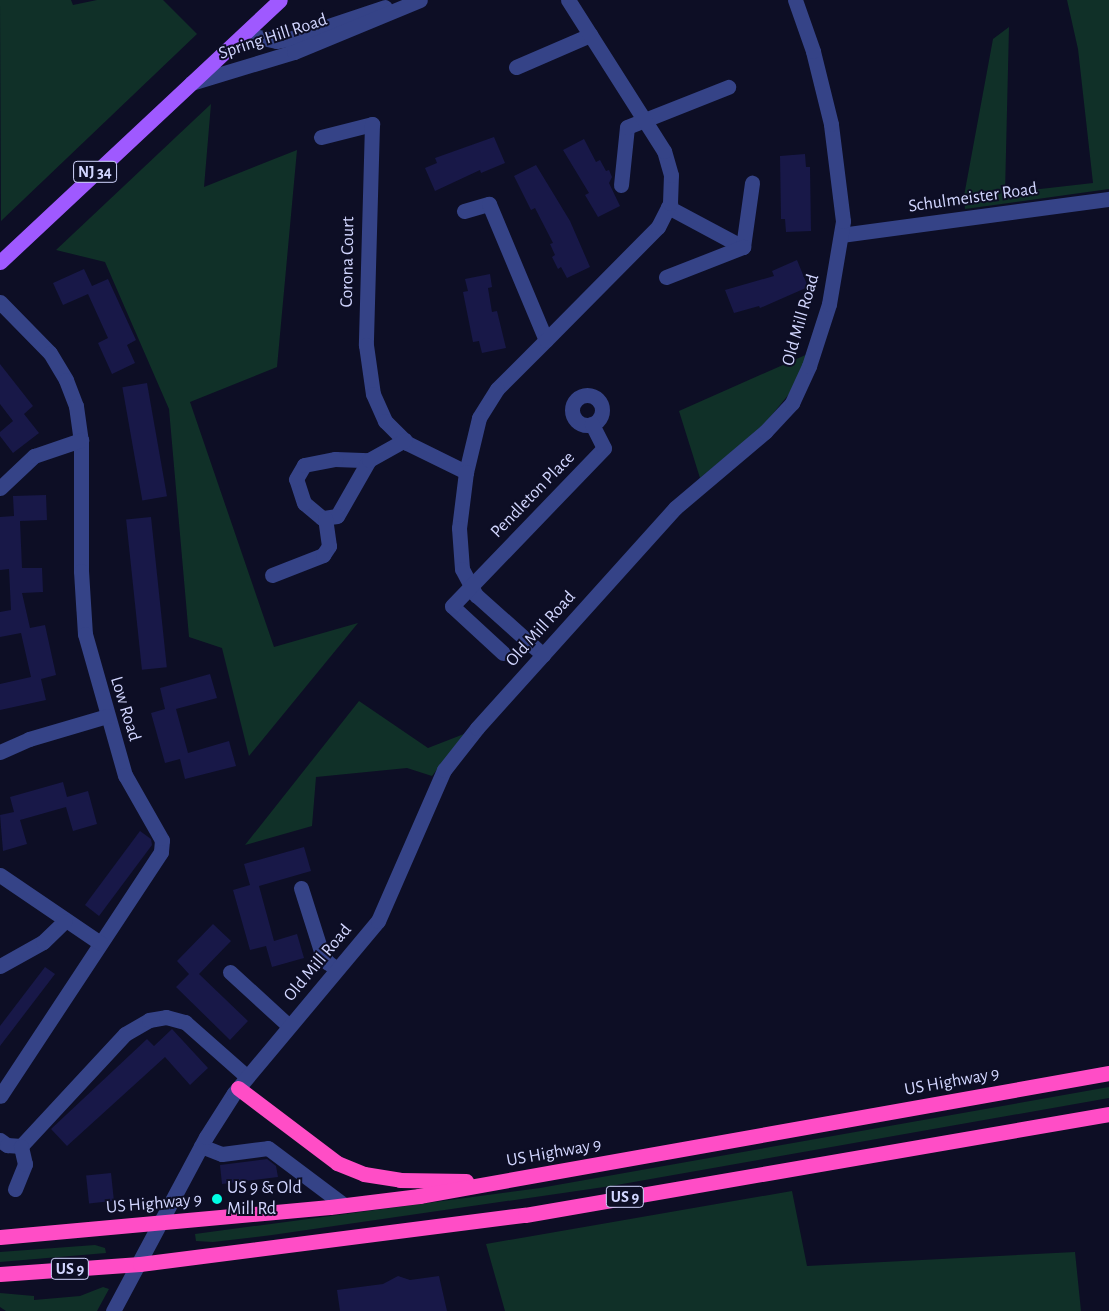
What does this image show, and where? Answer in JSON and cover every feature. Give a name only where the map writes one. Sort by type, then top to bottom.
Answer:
[{"type":"highway","name":"US Highway 9","points":[[0,1236],[344,1205],[502,1181],[1109,1073]]},
{"type":"highway","points":[[238,1088],[308,1144],[337,1163],[364,1174],[400,1180],[502,1181]]},
{"type":"highway","name":"US 9","points":[[0,1274],[140,1264],[525,1215],[1109,1114]]},
{"type":"main road","name":"NJ 34","points":[[0,262],[280,0]]},
{"type":"street","name":"Spring Hill Road","points":[[244,34],[276,40],[289,39],[411,0]]},
{"type":"street","name":"Spring Hill Road","points":[[191,83],[294,52],[420,0]]},
{"type":"street","points":[[543,655],[476,595],[462,569],[459,528],[466,472],[479,418],[497,389],[658,227],[668,207],[671,175],[664,151],[568,0]]},
{"type":"street","name":"Old Mill Road","points":[[113,1311],[140,1264],[201,1146],[246,1076],[378,921],[444,770],[477,728],[675,508],[765,432],[792,403],[809,366],[829,304],[841,235],[840,180],[831,124],[813,50],[795,0]]},
{"type":"street","points":[[516,67],[590,35]]},
{"type":"street","points":[[621,185],[627,127],[728,87]]},
{"type":"street","name":"Corona Court","points":[[322,137],[372,124],[366,345],[373,394],[385,421],[405,440],[466,472]]},
{"type":"street","points":[[743,248],[752,183]]},
{"type":"street","name":"Schulmeister Road","points":[[841,235],[1109,199]]},
{"type":"street","points":[[464,211],[489,204],[546,340]]},
{"type":"street","points":[[668,207],[743,248]]},
{"type":"street","points":[[666,276],[743,248]]},
{"type":"street","name":"Low Road","points":[[0,302],[50,354],[66,380],[76,406],[81,440],[81,571],[85,634],[125,775],[162,840],[161,852],[0,1096]]},
{"type":"street","name":"Pendleton Place","points":[[503,652],[452,606],[604,448],[592,424]]},
{"type":"street","points":[[0,488],[34,456],[81,440]]},
{"type":"street","points":[[369,460],[335,458],[304,465],[296,479],[304,503],[325,518],[337,516],[369,460],[405,440]]},
{"type":"street","points":[[272,575],[323,555],[329,546],[325,518]]},
{"type":"street","points":[[0,752],[29,739],[107,716]]},
{"type":"street","points":[[0,875],[100,944]]},
{"type":"street","points":[[301,888],[321,952],[327,962],[338,969]]},
{"type":"street","points":[[0,966],[43,942],[65,921]]},
{"type":"street","points":[[230,972],[289,1026]]},
{"type":"street","points":[[21,1146],[125,1034],[150,1020],[166,1017],[185,1022],[246,1076]]},
{"type":"street","points":[[0,1140],[7,1145],[21,1146]]},
{"type":"street","points":[[15,1188],[25,1164],[21,1146]]},
{"type":"street","points":[[201,1146],[222,1154],[268,1148],[344,1205]]},
{"type":"green space","points":[[0,0],[71,0],[73,5],[97,0],[163,0],[197,34],[1,221]]},
{"type":"green space","points":[[1067,0],[1109,0],[1109,189],[965,209],[964,196],[993,39],[1009,27],[1005,193],[1093,183],[1078,49]]},
{"type":"green space","points":[[211,104],[204,187],[297,150],[277,367],[190,402],[274,647],[358,623],[249,756],[222,648],[189,637],[169,409],[105,262],[56,250]]},
{"type":"green space","points":[[810,353],[789,394],[762,427],[700,478],[679,411]]},
{"type":"green space","points":[[359,701],[428,748],[464,734],[432,776],[407,768],[316,777],[312,826],[245,845]]},
{"type":"green space","points":[[1109,1087],[1109,1098],[611,1186],[272,1235],[213,1242],[196,1241],[195,1234],[540,1188]]},
{"type":"green space","points":[[792,1191],[807,1266],[1075,1252],[1081,1311],[505,1311],[486,1244]]},
{"type":"green space","points":[[95,1245],[105,1248],[106,1253],[0,1262],[0,1252]]},
{"type":"green space","points":[[103,1287],[109,1289],[97,1311],[6,1311],[0,1307],[0,1293],[34,1296],[34,1300],[80,1296]]},
{"type":"building","points":[[494,137],[505,163],[481,173],[480,170],[435,191],[425,168],[437,163],[435,158]]},
{"type":"building","points":[[584,139],[596,162],[600,160],[606,171],[609,170],[612,177],[609,183],[620,206],[598,217],[585,195],[589,193],[563,150]]},
{"type":"building","points":[[805,154],[806,167],[810,167],[811,231],[786,232],[785,219],[781,219],[780,156]]},
{"type":"building","points":[[536,165],[570,221],[590,267],[567,278],[561,267],[558,269],[552,257],[555,255],[550,244],[553,243],[535,208],[531,210],[514,176]]},
{"type":"building","points":[[797,260],[808,287],[760,308],[759,306],[734,313],[725,290],[774,276],[772,271]]},
{"type":"building","points":[[84,269],[92,286],[108,279],[136,340],[127,345],[135,363],[112,374],[98,343],[108,338],[88,294],[63,305],[53,283]]},
{"type":"building","points":[[490,274],[492,287],[488,288],[492,312],[497,311],[506,348],[482,353],[479,341],[473,342],[463,292],[468,291],[465,279]]},
{"type":"building","points":[[0,364],[33,406],[24,414],[39,433],[13,453],[0,436],[0,432],[13,421],[0,404]]},
{"type":"building","points":[[147,383],[167,496],[142,501],[122,387]]},
{"type":"building","points":[[46,495],[47,520],[20,521],[22,568],[42,568],[43,592],[22,593],[30,628],[45,625],[56,675],[41,679],[46,700],[0,710],[0,684],[31,677],[21,633],[0,637],[0,612],[11,610],[9,569],[0,570],[0,517],[14,516],[13,496]]},
{"type":"building","points":[[151,517],[167,667],[142,670],[126,520]]},
{"type":"building","points":[[210,674],[217,698],[176,709],[188,753],[229,741],[236,766],[185,779],[180,759],[165,763],[151,713],[165,709],[160,688]]},
{"type":"building","points":[[63,782],[67,797],[88,791],[97,824],[73,831],[66,807],[20,820],[27,844],[3,851],[0,815],[14,812],[10,797]]},
{"type":"building","points":[[140,831],[151,839],[152,845],[99,916],[85,905]]},
{"type":"building","points":[[304,847],[311,871],[259,886],[274,941],[297,934],[304,958],[272,967],[266,946],[250,950],[233,890],[250,885],[244,864]]},
{"type":"building","points":[[213,924],[231,941],[199,974],[248,1021],[230,1040],[176,987],[189,974],[177,961]]},
{"type":"building","points":[[45,967],[55,974],[0,1046],[0,1026]]},
{"type":"building","points":[[172,1029],[208,1068],[190,1085],[165,1057],[67,1146],[51,1129],[147,1039],[154,1046]]},
{"type":"building","points":[[267,1159],[276,1166],[278,1177],[222,1184],[220,1165]]},
{"type":"building","points":[[111,1173],[114,1201],[89,1203],[86,1176]]},
{"type":"building","points":[[398,1276],[410,1280],[439,1276],[447,1311],[340,1311],[337,1290],[383,1284]]},
{"type":"place","name":"US 9 & Old Mill Rd","points":[[217,1199]]}]
